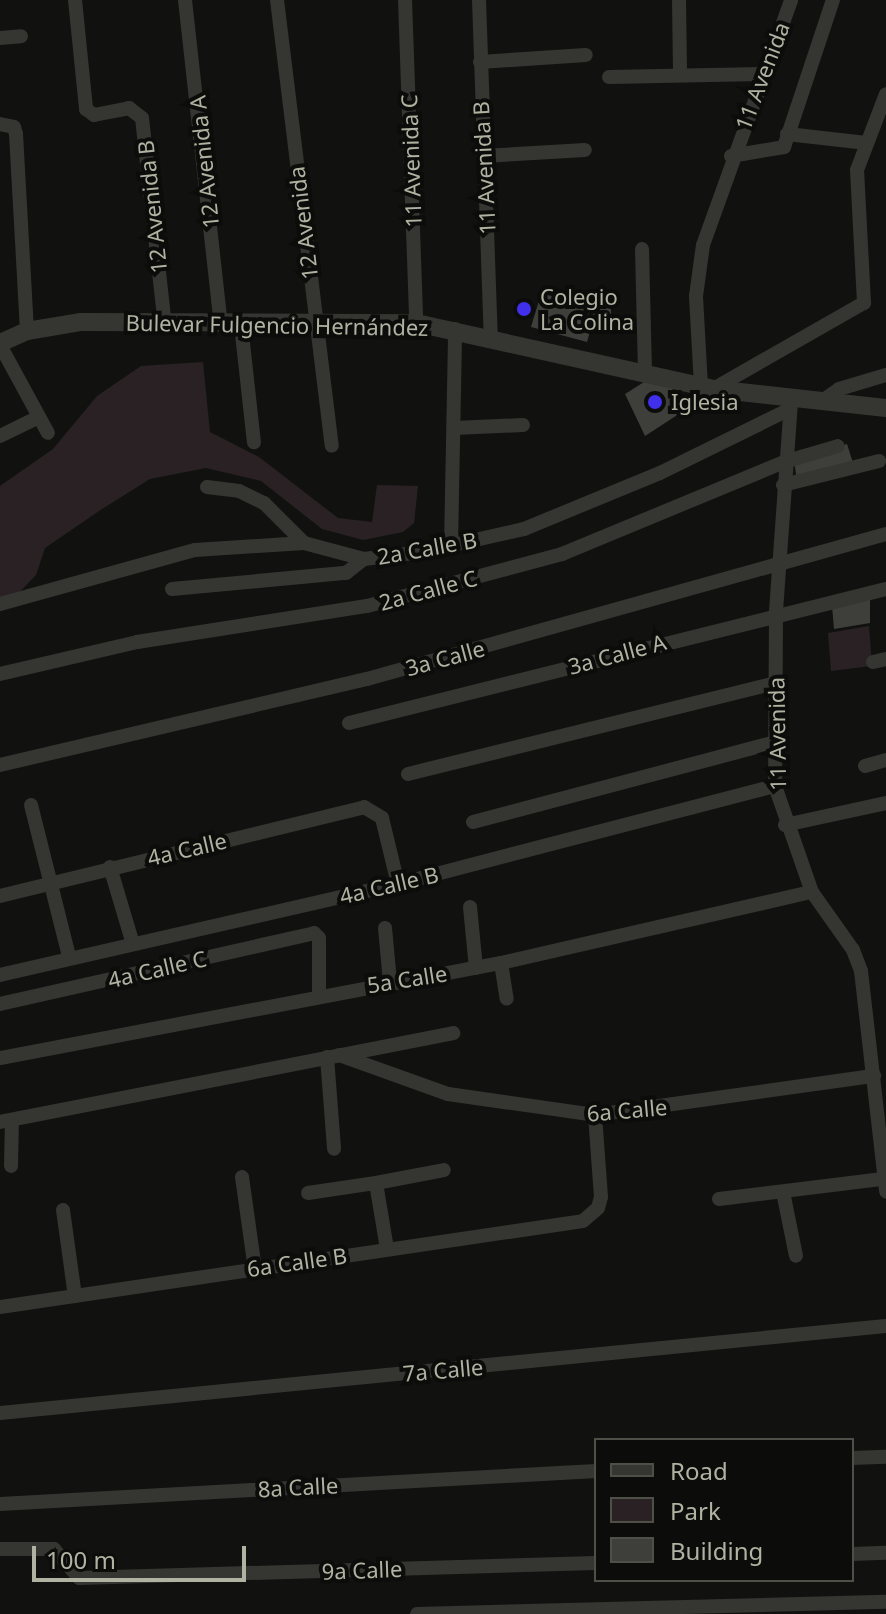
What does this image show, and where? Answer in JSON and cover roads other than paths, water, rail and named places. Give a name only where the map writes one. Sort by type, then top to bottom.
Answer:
[{"type":"street","name":"12 Avenida B","points":[[75,0],[86,109],[94,115],[129,108],[142,118],[165,325]]},
{"type":"street","name":"12 Avenida A","points":[[185,0],[221,325]]},
{"type":"street","name":"12 Avenida","points":[[277,0],[314,325],[332,446]]},
{"type":"street","name":"11 Avenida C","points":[[405,0],[416,323]]},
{"type":"street","name":"11 Avenida B","points":[[479,0],[491,337]]},
{"type":"street","points":[[679,0],[680,74]]},
{"type":"street","name":"11 Avenida","points":[[707,388],[697,273],[731,156],[791,0]]},
{"type":"street","points":[[785,141],[833,0]]},
{"type":"street","points":[[0,38],[21,36]]},
{"type":"street","points":[[480,62],[586,55]]},
{"type":"street","points":[[609,77],[762,74]]},
{"type":"street","points":[[707,388],[862,305],[856,186],[866,143],[880,131],[886,94]]},
{"type":"street","points":[[0,124],[14,127],[16,134],[27,331]]},
{"type":"street","points":[[731,156],[785,141],[866,143]]},
{"type":"street","points":[[483,156],[585,150]]},
{"type":"street","points":[[642,249],[645,372]]},
{"type":"street","name":"Bulevar Fulgencio Hernández","points":[[0,344],[27,331],[81,322],[165,325],[416,323],[491,337],[707,388],[790,403],[822,401],[886,408]]},
{"type":"street","points":[[241,325],[254,442]]},
{"type":"street","points":[[451,546],[455,329]]},
{"type":"street","points":[[0,344],[48,433]]},
{"type":"street","points":[[822,401],[839,389],[886,375]]},
{"type":"street","name":"11 Avenida","points":[[790,403],[776,613],[775,786],[785,825],[812,892],[856,955],[869,1017],[874,1076],[881,1103],[885,1186]]},
{"type":"street","name":"2a Calle B","points":[[0,604],[172,554],[304,543],[364,559],[451,546],[551,520],[790,403]]},
{"type":"street","points":[[0,436],[39,417]]},
{"type":"street","points":[[454,428],[523,425]]},
{"type":"street","name":"2a Calle C","points":[[0,674],[137,642],[367,606],[562,554],[784,462],[838,446]]},
{"type":"street","points":[[783,485],[879,461]]},
{"type":"street","points":[[207,487],[239,491],[264,503],[304,543]]},
{"type":"street","name":"3a Calle","points":[[0,765],[367,679],[886,534]]},
{"type":"street","points":[[172,589],[346,573],[364,559]]},
{"type":"street","name":"3a Calle A","points":[[349,723],[776,613],[886,589]]},
{"type":"street","points":[[408,774],[775,683]]},
{"type":"street","points":[[473,822],[773,743]]},
{"type":"street","points":[[865,766],[886,760]]},
{"type":"street","name":"4a Calle B","points":[[0,975],[132,941],[398,884],[775,786]]},
{"type":"street","points":[[785,825],[886,803]]},
{"type":"street","points":[[31,805],[69,956]]},
{"type":"street","name":"4a Calle","points":[[0,896],[364,807],[374,809],[382,818],[398,884]]},
{"type":"street","points":[[110,867],[132,941]]},
{"type":"street","name":"5a Calle","points":[[0,1058],[319,994],[501,963],[812,892]]},
{"type":"street","points":[[470,907],[476,968]]},
{"type":"street","points":[[385,928],[390,982]]},
{"type":"street","name":"4a Calle C","points":[[0,1004],[314,933],[319,938],[319,994]]},
{"type":"street","points":[[501,963],[507,999]]},
{"type":"street","points":[[869,1017],[886,1014]]},
{"type":"street","points":[[11,1166],[6,1121],[453,1033]]},
{"type":"street","points":[[333,1056],[334,1149]]},
{"type":"street","name":"6a Calle","points":[[333,1056],[448,1094],[595,1115],[874,1076]]},
{"type":"street","name":"6a Calle B","points":[[0,1307],[571,1224],[592,1215],[601,1197],[595,1115]]},
{"type":"street","points":[[308,1193],[444,1170]]},
{"type":"street","points":[[242,1177],[255,1269]]},
{"type":"street","points":[[376,1183],[387,1249]]},
{"type":"street","points":[[719,1199],[885,1186]]},
{"type":"street","points":[[783,1192],[796,1256]]},
{"type":"street","points":[[63,1210],[75,1296]]},
{"type":"street","name":"7a Calle","points":[[0,1413],[886,1326]]},
{"type":"street","points":[[854,1458],[886,1457]]},
{"type":"street","name":"8a Calle","points":[[0,1504],[594,1471]]},
{"type":"street","name":"9a Calle","points":[[0,1549],[54,1549],[79,1578],[594,1563]]},
{"type":"street","points":[[854,1554],[886,1553]]},
{"type":"street","points":[[417,1614],[886,1602]]},
{"type":"place","name":"Colegio La Colina","points":[[524,309]]},
{"type":"place","name":"Iglesia","points":[[655,402]]}]
